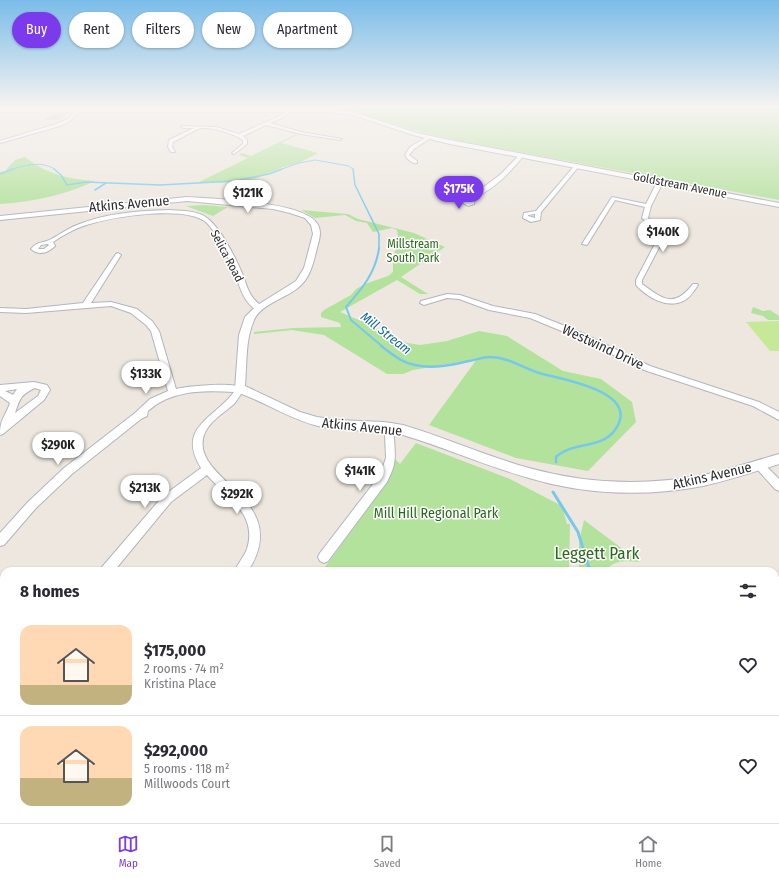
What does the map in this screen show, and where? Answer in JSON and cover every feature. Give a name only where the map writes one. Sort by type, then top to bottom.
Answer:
[{"type":"main road","name":"Goldstream Avenue","points":[[478,146],[779,205]]},
{"type":"street","points":[[170,146],[173,151]]},
{"type":"street","points":[[234,153],[242,146]]},
{"type":"street","points":[[415,146],[407,155],[415,162]]},
{"type":"street","points":[[473,197],[479,194],[522,155]]},
{"type":"street","points":[[538,212],[578,165]]},
{"type":"street","points":[[660,182],[648,206],[645,218],[661,232],[661,238],[639,280],[639,285],[662,299],[676,302],[684,300],[695,285]]},
{"type":"street","points":[[444,184],[479,194]]},
{"type":"street","points":[[585,244],[614,198],[648,206]]},
{"type":"street","name":"Atkins Avenue","points":[[0,218],[187,199],[273,207],[307,217],[314,224],[317,234],[308,268],[302,279],[293,287],[259,308],[250,317],[246,327],[240,389],[247,390],[302,417],[328,424],[391,427],[440,442],[509,467],[546,477],[590,485],[661,487],[694,482],[779,459]]},
{"type":"street","name":"Selica Road","points":[[49,242],[75,227],[102,219],[170,212],[187,212],[199,215],[209,222],[238,271],[244,290],[250,300],[259,308]]},
{"type":"street","points":[[86,304],[118,255]]},
{"type":"street","name":"Westwind Drive","points":[[424,302],[447,296],[460,297],[492,308],[532,316],[579,335],[646,368],[756,404],[779,416]]},
{"type":"street","points":[[0,310],[26,311],[86,304],[111,304],[138,314],[149,323],[155,332],[171,393]]},
{"type":"street","points":[[1,430],[11,413],[14,402],[21,391],[34,385]]},
{"type":"street","points":[[0,388],[34,385],[44,387],[46,390],[45,394],[1,430]]},
{"type":"street","points":[[0,541],[32,505],[68,471],[138,416],[171,393],[191,389],[240,389]]},
{"type":"street","points":[[240,389],[232,402],[206,424],[199,436],[198,451],[208,469],[244,504],[253,519],[256,539],[248,562],[244,567]]},
{"type":"street","points":[[0,392],[7,395],[14,402]]},
{"type":"street","points":[[324,557],[382,482],[389,469],[391,455],[389,432],[391,427]]},
{"type":"street","points":[[759,465],[779,486]]},
{"type":"street","points":[[109,567],[167,499],[208,469]]},
{"type":"green space","points":[[271,146],[294,146],[318,153],[299,163],[283,167],[252,180],[221,183],[199,182],[248,158],[239,155],[242,153],[251,156]]},
{"type":"green space","points":[[488,146],[779,146],[779,200]]},
{"type":"green space","points":[[25,157],[49,172],[75,179],[95,181],[49,197],[25,202],[0,204],[0,172],[5,171],[15,160]]},
{"type":"green space","points":[[204,205],[228,207],[213,216],[186,206]]},
{"type":"green space","name":"Millstream South Park","points":[[301,210],[348,214],[358,219],[414,233],[445,247],[401,277],[428,294],[420,294],[397,280],[340,312],[373,326],[389,340],[420,345],[447,341],[479,331],[507,336],[563,371],[601,379],[632,402],[636,422],[588,471],[516,458],[429,425],[477,359],[413,370],[403,374],[387,374],[324,335],[292,330],[254,334],[254,332],[293,328],[341,327],[340,323],[321,317],[321,313],[351,295],[356,289],[365,284],[388,276],[393,272],[393,261],[398,237],[397,230],[392,228],[373,232],[367,223],[356,221],[345,215],[315,218]]},
{"type":"green space","points":[[753,307],[763,311],[770,310],[779,316],[779,320],[768,320],[763,316],[751,313]]},
{"type":"green space","points":[[779,321],[779,351],[770,351],[746,322]]},
{"type":"green space","name":"Mill Hill Regional Park","points":[[416,443],[510,479],[562,506],[567,524],[570,524],[569,567],[325,567],[386,484],[392,472],[395,459],[400,464]]},
{"type":"green space","name":"Leggett Park","points":[[584,520],[640,562],[626,561],[612,564],[609,567],[579,567],[579,542]]},
{"type":"waterway","name":"Mill Stream","points":[[279,170],[299,163],[315,160],[349,166],[353,169]]},
{"type":"waterway","name":"Mill Stream","points":[[13,169],[27,165],[39,164],[56,170]]},
{"type":"waterway","name":"Mill Stream","points":[[0,174],[13,169]]},
{"type":"waterway","name":"Mill Stream","points":[[54,169],[61,175],[67,185],[86,182],[160,185],[234,181],[269,174],[282,169]]},
{"type":"waterway","name":"Mill Stream","points":[[353,169],[355,185],[379,234],[379,248]]},
{"type":"waterway","points":[[95,190],[106,183]]},
{"type":"waterway","name":"Mill Stream","points":[[379,248],[375,265],[367,280],[346,307],[351,320],[383,347]]},
{"type":"waterway","name":"Mill Stream","points":[[381,346],[401,360],[410,364],[422,366],[436,367],[487,357],[497,357],[539,373],[579,383],[609,396],[618,405],[621,417],[615,430],[609,436],[595,443],[562,452],[556,457],[556,462]]},
{"type":"waterway","name":"Mill Stream","points":[[553,492],[578,532],[589,567]]}]
